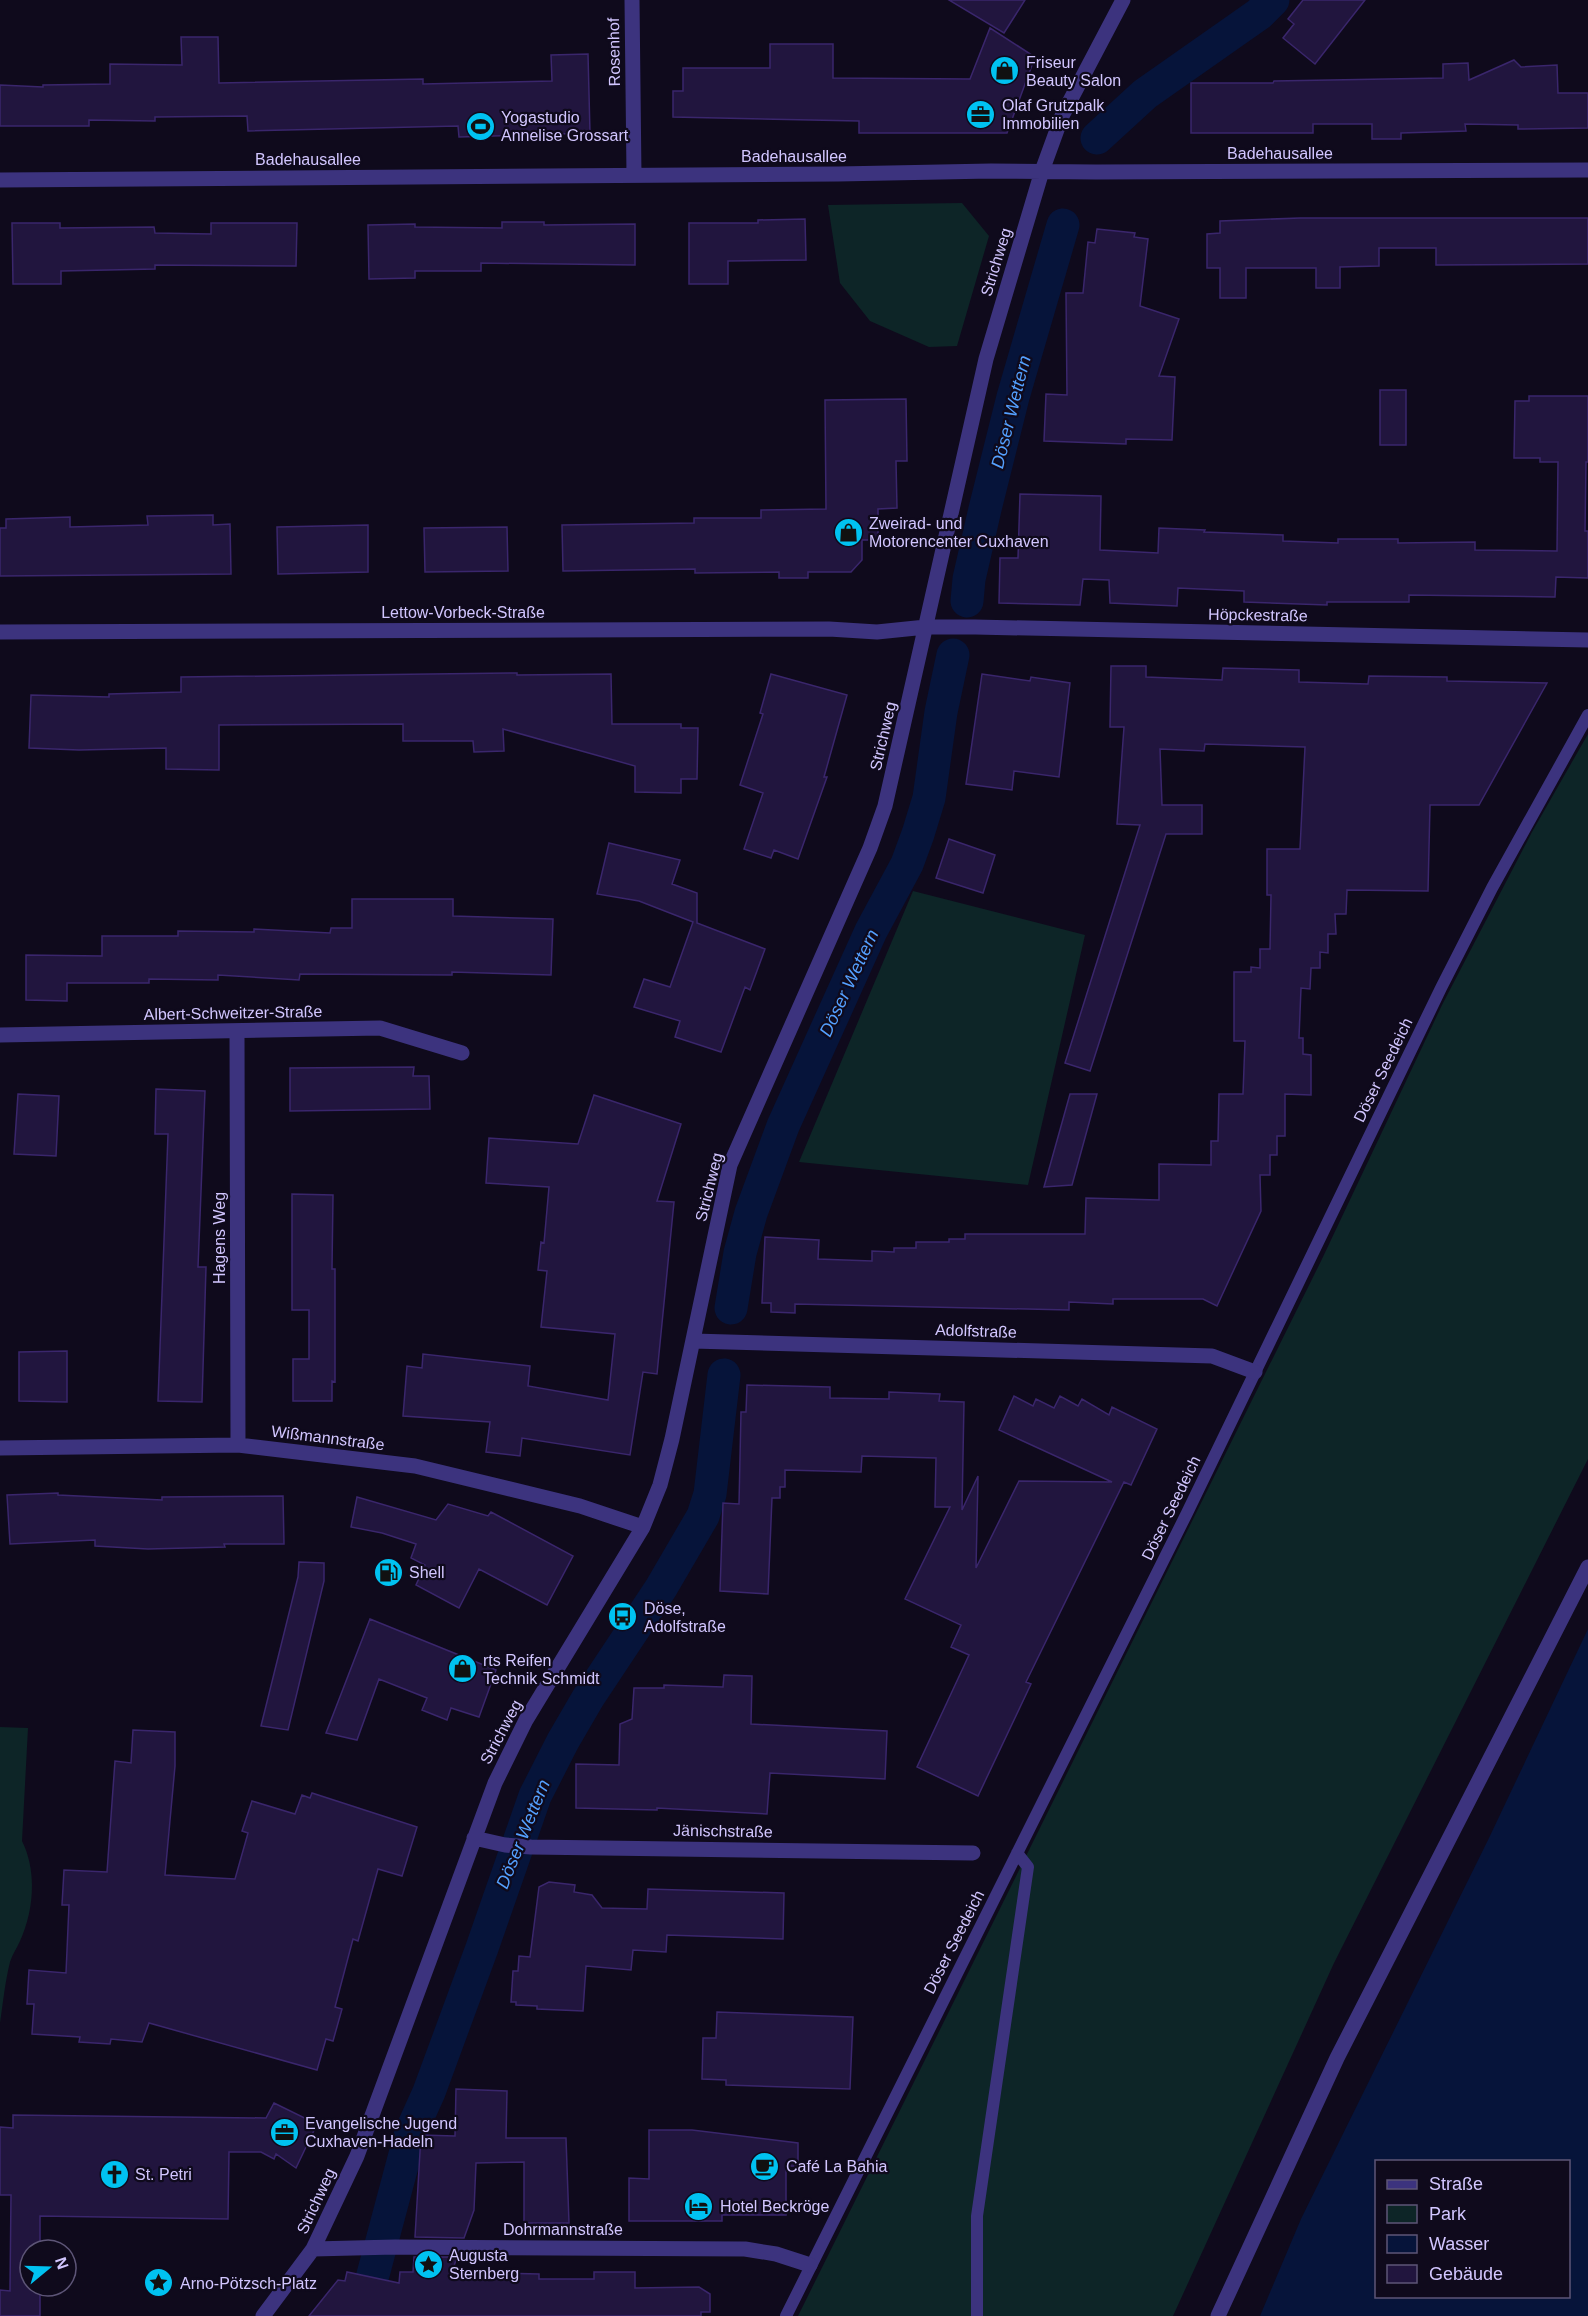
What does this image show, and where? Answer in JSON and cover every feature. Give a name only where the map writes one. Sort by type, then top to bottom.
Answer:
[{"type":"street","name":"Rosenhof","points":[[632,0],[634,175]]},
{"type":"street","name":"Strichweg","points":[[263,2316],[313,2249],[357,2156],[495,1783],[526,1720],[643,1527],[662,1481],[730,1165],[870,849],[885,806],[986,359],[1042,171],[1062,116],[1123,0]]},
{"type":"street","name":"Badehausallee","points":[[0,180],[1042,171],[1588,170]]},
{"type":"street","name":"Lettow-Vorbeck-Straße","points":[[0,632],[829,629],[877,633],[926,627]]},
{"type":"street","name":"Höpckestraße","points":[[926,627],[1588,640]]},
{"type":"street","name":"Albert-Schweitzer-Straße","points":[[0,1035],[380,1028],[462,1053]]},
{"type":"street","name":"Hagens Weg","points":[[237,1031],[238,1445]]},
{"type":"street","name":"Adolfstraße","points":[[693,1341],[1212,1356],[1255,1372]]},
{"type":"street","name":"Wißmannstraße","points":[[0,1448],[238,1445],[415,1466],[580,1506],[643,1527]]},
{"type":"street","points":[[1218,2316],[1337,2058],[1588,1567]]},
{"type":"street","name":"Jänischstraße","points":[[474,1838],[506,1845],[531,1847],[973,1853]]},
{"type":"street","name":"Dohrmannstraße","points":[[313,2249],[395,2247],[745,2249],[776,2254],[810,2265]]},
{"type":"lane","name":"Döser Seedeich","points":[[786,2316],[1187,1514],[1486,898],[1588,715]]},
{"type":"lane","points":[[977,2316],[977,2216],[1028,1867],[1017,1853]]},
{"type":"green space","points":[[962,203],[989,236],[957,346],[929,347],[870,321],[840,283],[828,205]]},
{"type":"green space","points":[[1588,734],[1588,1459],[1334,1963],[1173,2316],[798,2316],[1322,1259],[1442,1005],[1532,832]]},
{"type":"green space","points":[[913,891],[1085,935],[1028,1185],[799,1162]]},
{"type":"green space","points":[[0,1727],[28,1728],[22,1841],[30,1865],[32,1891],[25,1929],[10,1962],[0,2023]]},
{"type":"water","points":[[1588,1629],[1588,2316],[1260,2316],[1301,2219],[1489,1838]]},
{"type":"building","points":[[949,0],[1025,0],[1004,33]]},
{"type":"building","points":[[1303,0],[1365,0],[1315,64],[1283,38],[1294,24],[1288,19]]},
{"type":"building","points":[[990,28],[1035,57],[1007,133],[859,133],[859,121],[673,117],[673,91],[683,91],[683,68],[770,68],[770,44],[833,44],[833,78],[970,79]]},
{"type":"building","points":[[181,37],[218,37],[219,83],[423,79],[423,84],[552,81],[551,55],[588,54],[590,133],[459,137],[458,126],[248,131],[247,116],[155,117],[155,121],[89,120],[89,126],[0,126],[0,85],[43,87],[43,85],[110,84],[110,64],[182,65]]},
{"type":"building","points":[[1514,60],[1521,67],[1557,65],[1558,93],[1588,93],[1588,128],[1518,129],[1518,125],[1465,124],[1466,131],[1401,133],[1401,139],[1372,139],[1372,124],[1313,124],[1313,133],[1191,133],[1191,83],[1443,78],[1443,64],[1468,63],[1469,80]]},
{"type":"building","points":[[1300,218],[1588,218],[1588,264],[1436,265],[1436,248],[1379,248],[1379,266],[1340,267],[1340,288],[1316,288],[1316,268],[1246,268],[1246,298],[1220,298],[1220,268],[1207,268],[1207,234],[1220,233],[1220,221]]},
{"type":"building","points":[[805,219],[806,260],[728,261],[728,284],[689,284],[689,223],[758,223],[758,220]]},
{"type":"building","points":[[502,222],[544,222],[544,225],[635,224],[635,265],[481,263],[481,271],[415,271],[415,278],[369,279],[368,225],[415,224],[415,227],[502,228]]},
{"type":"building","points":[[12,223],[60,223],[60,228],[154,227],[155,233],[211,234],[211,223],[297,223],[296,266],[155,265],[155,269],[61,271],[61,284],[13,284]]},
{"type":"building","points":[[1097,229],[1135,233],[1134,237],[1148,239],[1140,306],[1179,319],[1159,376],[1175,377],[1172,440],[1126,439],[1126,444],[1044,441],[1046,394],[1067,395],[1066,293],[1083,293],[1088,242],[1095,243]]},
{"type":"building","points":[[1380,390],[1406,390],[1406,445],[1380,445]]},
{"type":"building","points":[[1529,396],[1588,396],[1585,531],[1588,531],[1588,578],[1556,577],[1555,597],[1409,595],[1409,602],[1327,602],[1327,605],[1244,602],[1244,591],[1178,588],[1177,606],[1110,603],[1109,580],[1083,579],[1080,605],[999,603],[1000,558],[1018,558],[1020,494],[1101,496],[1100,550],[1158,553],[1159,528],[1283,535],[1283,541],[1338,543],[1338,539],[1398,539],[1398,543],[1475,542],[1475,550],[1557,551],[1558,462],[1540,462],[1540,458],[1514,458],[1515,401],[1529,401]]},
{"type":"building","points":[[906,399],[907,461],[896,461],[897,508],[878,509],[878,540],[862,540],[862,560],[851,572],[808,572],[808,578],[779,578],[779,572],[695,573],[695,569],[563,571],[562,525],[694,523],[694,518],[761,518],[761,510],[826,509],[825,400]]},
{"type":"building","points":[[213,515],[213,525],[230,524],[231,574],[0,576],[0,528],[6,528],[6,519],[70,517],[70,527],[148,525],[147,516]]},
{"type":"building","points":[[368,525],[368,572],[278,574],[277,527]]},
{"type":"building","points":[[507,527],[508,571],[425,572],[424,528]]},
{"type":"building","points":[[1111,666],[1146,666],[1146,677],[1222,680],[1223,668],[1299,670],[1299,682],[1368,684],[1369,676],[1447,677],[1447,681],[1547,683],[1479,805],[1430,805],[1428,891],[1347,890],[1346,914],[1335,914],[1336,934],[1328,934],[1328,953],[1320,952],[1320,968],[1311,968],[1310,989],[1301,988],[1299,1038],[1303,1038],[1303,1054],[1311,1055],[1311,1095],[1285,1094],[1285,1136],[1277,1136],[1277,1155],[1270,1155],[1270,1175],[1260,1175],[1261,1211],[1217,1306],[1203,1299],[1113,1299],[1113,1304],[1069,1302],[1069,1310],[795,1304],[795,1313],[771,1312],[771,1303],[762,1303],[765,1237],[819,1240],[818,1259],[872,1261],[872,1251],[894,1252],[894,1248],[916,1248],[916,1242],[949,1242],[949,1239],[965,1239],[965,1234],[1085,1234],[1086,1198],[1159,1200],[1159,1164],[1211,1165],[1211,1141],[1218,1141],[1219,1094],[1243,1094],[1245,1041],[1234,1041],[1234,972],[1251,972],[1251,967],[1260,968],[1260,949],[1270,949],[1271,895],[1267,895],[1267,849],[1300,849],[1305,747],[1205,744],[1204,751],[1160,749],[1162,805],[1202,805],[1202,834],[1166,834],[1090,1071],[1065,1063],[1140,825],[1117,824],[1124,727],[1110,727]]},
{"type":"building","points":[[517,673],[517,675],[611,674],[612,724],[681,724],[681,728],[698,728],[697,779],[681,779],[681,793],[635,792],[635,766],[503,729],[504,751],[474,752],[473,741],[403,741],[403,724],[219,725],[219,770],[166,769],[166,748],[79,750],[29,748],[31,695],[109,697],[109,694],[181,692],[181,677]]},
{"type":"building","points":[[771,674],[847,695],[824,777],[827,777],[798,859],[774,850],[771,858],[744,849],[763,793],[740,785],[763,714],[760,713]]},
{"type":"building","points":[[982,674],[1030,681],[1031,677],[1070,683],[1059,777],[1014,771],[1012,790],[966,784]]},
{"type":"building","points":[[949,839],[995,855],[983,893],[936,878]]},
{"type":"building","points":[[609,843],[680,860],[672,884],[697,893],[697,923],[765,949],[750,990],[745,987],[721,1052],[675,1037],[680,1021],[634,1007],[644,979],[670,987],[693,922],[639,901],[597,894]]},
{"type":"building","points":[[352,899],[453,899],[453,916],[553,919],[551,975],[452,972],[452,975],[300,974],[299,980],[218,975],[218,980],[149,979],[149,983],[67,983],[67,1001],[26,1000],[26,955],[102,956],[102,936],[178,936],[178,931],[254,932],[254,929],[330,933],[331,928],[352,928]]},
{"type":"building","points":[[414,1067],[413,1076],[429,1076],[430,1109],[290,1111],[290,1068]]},
{"type":"building","points":[[156,1089],[205,1091],[198,1267],[206,1267],[202,1402],[158,1401],[168,1134],[155,1134]]},
{"type":"building","points":[[18,1094],[59,1096],[56,1156],[14,1154]]},
{"type":"building","points":[[1070,1094],[1097,1094],[1072,1185],[1044,1187]]},
{"type":"building","points":[[594,1095],[681,1124],[657,1201],[674,1202],[657,1374],[643,1372],[630,1455],[522,1438],[520,1456],[486,1452],[490,1422],[403,1416],[407,1366],[422,1368],[423,1354],[530,1366],[528,1386],[608,1400],[615,1334],[541,1327],[547,1271],[538,1270],[541,1242],[544,1243],[549,1187],[486,1183],[489,1138],[578,1144]]},
{"type":"building","points":[[292,1194],[333,1195],[335,1382],[332,1381],[332,1401],[293,1401],[293,1359],[309,1359],[309,1310],[292,1310]]},
{"type":"building","points":[[67,1351],[67,1402],[19,1401],[19,1352]]},
{"type":"building","points":[[747,1385],[830,1387],[830,1398],[889,1399],[889,1392],[940,1394],[939,1401],[964,1402],[962,1510],[978,1476],[976,1568],[1019,1481],[1112,1482],[999,1430],[1014,1396],[1033,1406],[1036,1399],[1054,1408],[1060,1396],[1078,1406],[1082,1399],[1109,1415],[1112,1407],[1157,1429],[1131,1485],[1124,1482],[1026,1682],[1031,1684],[978,1796],[917,1767],[969,1655],[951,1647],[961,1625],[905,1599],[950,1507],[935,1507],[936,1458],[862,1456],[861,1472],[785,1470],[785,1487],[780,1487],[780,1498],[772,1498],[768,1594],[720,1591],[723,1503],[739,1504],[741,1412],[746,1412]]},
{"type":"building","points":[[58,1493],[58,1495],[162,1500],[162,1497],[283,1496],[284,1544],[224,1544],[225,1547],[148,1549],[95,1546],[95,1540],[10,1544],[7,1495]]},
{"type":"building","points":[[357,1497],[436,1520],[448,1504],[488,1516],[491,1512],[573,1556],[547,1605],[479,1569],[459,1608],[416,1585],[425,1565],[411,1558],[416,1544],[382,1533],[351,1527]]},
{"type":"building","points":[[299,1562],[324,1563],[324,1581],[288,1730],[261,1726],[298,1577]]},
{"type":"building","points":[[370,1619],[496,1670],[479,1717],[451,1708],[447,1720],[422,1710],[427,1698],[379,1679],[357,1740],[326,1733]]},
{"type":"building","points":[[724,1675],[752,1676],[751,1724],[887,1731],[885,1779],[770,1773],[767,1814],[657,1808],[657,1810],[576,1808],[576,1764],[619,1765],[620,1724],[632,1719],[634,1688],[664,1688],[664,1685],[723,1687]]},
{"type":"building","points":[[133,1730],[175,1732],[175,1766],[165,1875],[235,1879],[248,1833],[242,1831],[252,1801],[295,1814],[302,1795],[310,1798],[312,1793],[417,1827],[402,1876],[378,1869],[358,1941],[353,1939],[335,2007],[342,2009],[333,2041],[326,2039],[317,2070],[149,2023],[142,2042],[111,2039],[110,2044],[79,2042],[80,2037],[32,2034],[34,2004],[27,2004],[29,1970],[66,1973],[69,1905],[62,1905],[64,1870],[107,1872],[115,1761],[131,1763]]},
{"type":"building","points":[[549,1882],[575,1885],[574,1892],[592,1895],[602,1908],[647,1909],[648,1889],[784,1893],[783,1939],[667,1935],[666,1952],[633,1950],[631,1970],[586,1966],[583,2011],[537,2009],[537,2006],[516,2005],[516,2002],[511,2002],[513,1971],[518,1971],[519,1956],[530,1957],[539,1887]]},
{"type":"building","points":[[717,2012],[853,2017],[850,2089],[726,2085],[726,2080],[702,2079],[703,2038],[716,2038]]},
{"type":"building","points":[[456,2089],[507,2091],[506,2138],[566,2138],[569,2223],[524,2223],[524,2162],[476,2163],[474,2210],[464,2238],[415,2237],[421,2135],[455,2136]]},
{"type":"building","name":"St. Petri","points":[[274,2103],[317,2124],[296,2168],[276,2154],[274,2159],[261,2152],[229,2152],[228,2219],[40,2216],[40,2238],[18,2238],[18,2298],[40,2298],[40,2316],[0,2316],[0,2290],[10,2291],[11,2195],[0,2195],[0,2127],[13,2128],[13,2115],[266,2118]]},
{"type":"building","points":[[649,2130],[692,2130],[798,2143],[798,2166],[786,2166],[786,2215],[722,2215],[722,2221],[629,2221],[629,2178],[649,2179]]},
{"type":"building","points":[[414,2257],[457,2257],[452,2272],[539,2274],[539,2279],[594,2279],[594,2272],[635,2272],[635,2288],[699,2287],[710,2294],[710,2312],[701,2312],[701,2316],[309,2316],[338,2280],[345,2281],[347,2272],[399,2283],[400,2272],[413,2272]]},
{"type":"waterway","name":"Döser Wettern","points":[[1097,138],[1145,94],[1259,14],[1273,0]]},
{"type":"waterway","name":"Döser Wettern","points":[[967,601],[969,579],[1013,397],[1063,225]]},
{"type":"waterway","name":"Döser Wettern","points":[[731,1308],[740,1253],[751,1213],[783,1126],[871,931],[907,864],[918,834],[929,798],[941,712],[953,655]]},
{"type":"waterway","name":"Döser Wettern","points":[[362,2316],[411,2132],[429,2092],[535,1796],[588,1698],[661,1588],[703,1516],[710,1494],[724,1375]]},
{"type":"place","name":"Friseur Beauty Salon","points":[[1005,71]]},
{"type":"place","name":"Olaf Grutzpalk Immobilien","points":[[981,114]]},
{"type":"place","name":"Yogastudio Annelise Grossart","points":[[480,126]]},
{"type":"place","name":"Zweirad- und Motorencenter Cuxhaven","points":[[848,532]]},
{"type":"place","name":"Shell","points":[[388,1572]]},
{"type":"place","name":"Döse, Adolfstraße","points":[[623,1617]]},
{"type":"place","name":"rts Reifen Technik Schmidt","points":[[462,1669]]},
{"type":"place","name":"Evangelische Jugend Cuxhaven-Hadeln","points":[[284,2132]]},
{"type":"place","name":"Café La Bahia","points":[[765,2166]]},
{"type":"place","name":"St. Petri","points":[[114,2174]]},
{"type":"place","name":"Hotel Beckröge","points":[[699,2206]]},
{"type":"place","name":"Augusta Sternberg","points":[[428,2264]]},
{"type":"place","name":"Arno-Pötzsch-Platz","points":[[159,2283]]}]
